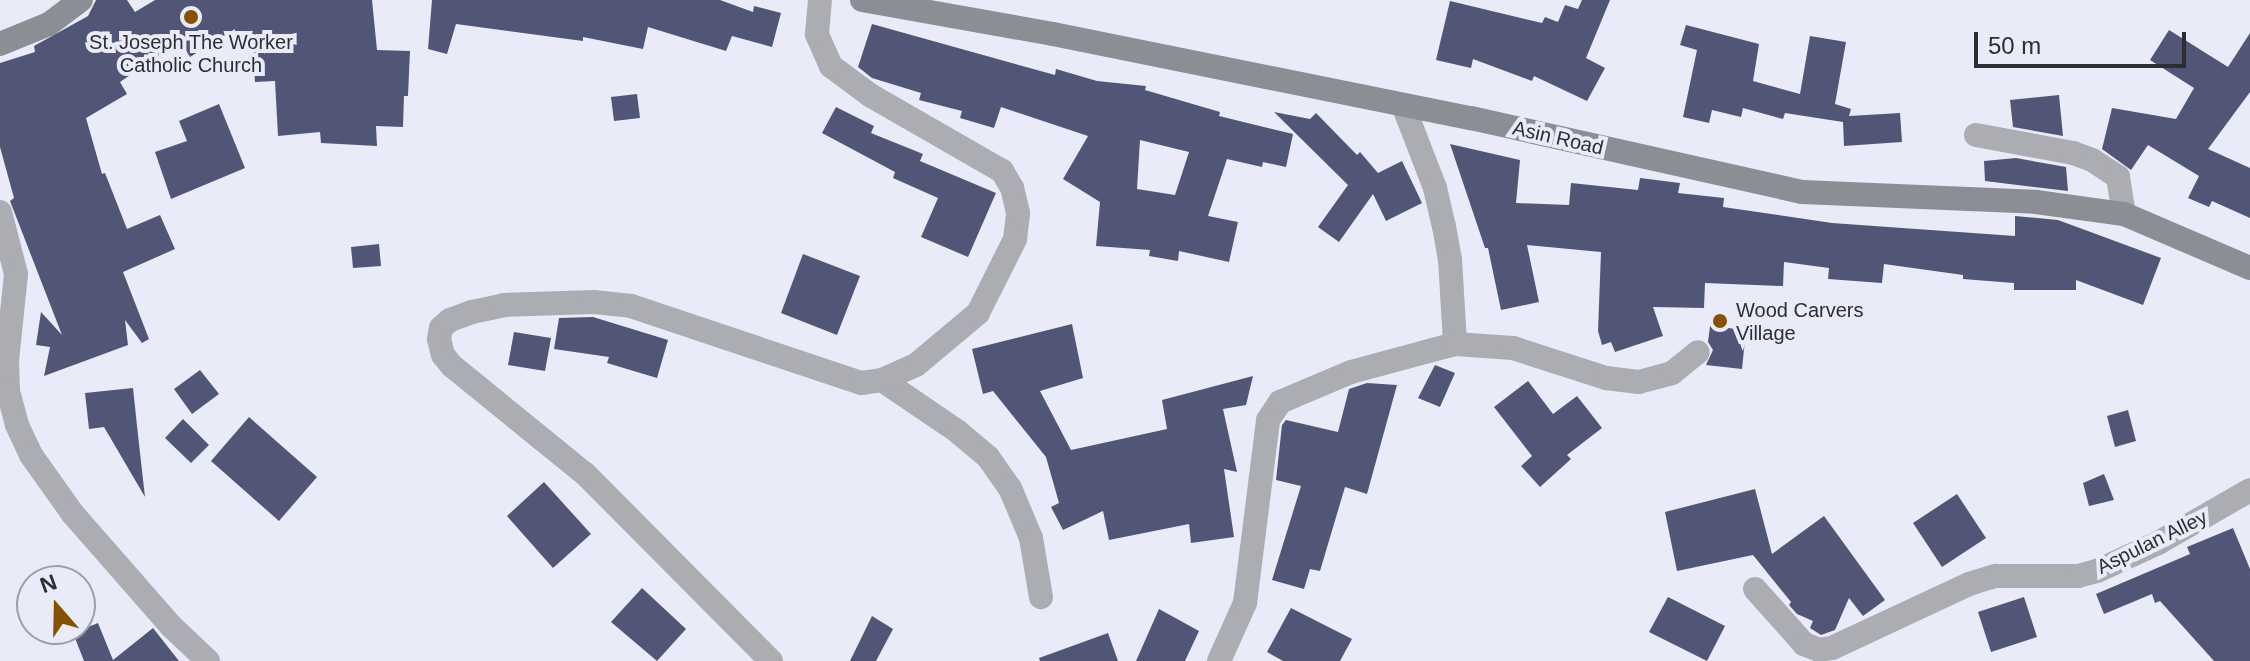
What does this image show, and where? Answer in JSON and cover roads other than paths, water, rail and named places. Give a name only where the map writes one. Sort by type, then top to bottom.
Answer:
[{"type":"main road","points":[[0,44],[49,24],[81,0]]},
{"type":"main road","name":"Asin Road","points":[[862,0],[1053,34],[1403,105],[1802,192],[2036,202],[2124,214],[2250,268]]},
{"type":"street","points":[[771,661],[585,474],[452,366],[443,355],[439,339],[441,328],[450,320],[504,305],[561,300],[631,306],[838,378],[861,383],[882,380],[916,365],[978,313],[1015,239],[1018,213],[1012,188],[1002,171],[870,95],[831,66],[817,34],[820,0]]},
{"type":"street","points":[[1403,105],[1435,188],[1444,226],[1450,259],[1455,344]]},
{"type":"street","points":[[1976,135],[2073,153],[2092,160],[2118,177],[2124,214]]},
{"type":"street","points":[[0,212],[13,251],[16,274],[7,361],[8,391],[17,425],[31,455],[73,514],[171,626],[208,661]]},
{"type":"street","points":[[1219,661],[1245,603],[1268,420],[1280,402],[1351,372],[1455,344],[1513,348],[1606,378],[1639,382],[1672,373],[1698,352]]},
{"type":"street","points":[[882,380],[988,457],[1010,488],[1031,538],[1041,597]]},
{"type":"street","name":"Aspulan Alley","points":[[1755,589],[1804,644],[1819,650],[1832,648],[1936,597],[1996,576],[2078,576],[2097,571],[2158,543],[2250,490]]},
{"type":"place","name":"St. Joseph The Worker Catholic Church","points":[[191,17]]},
{"type":"place","name":"Wood Carvers Village","points":[[1720,321]]}]
